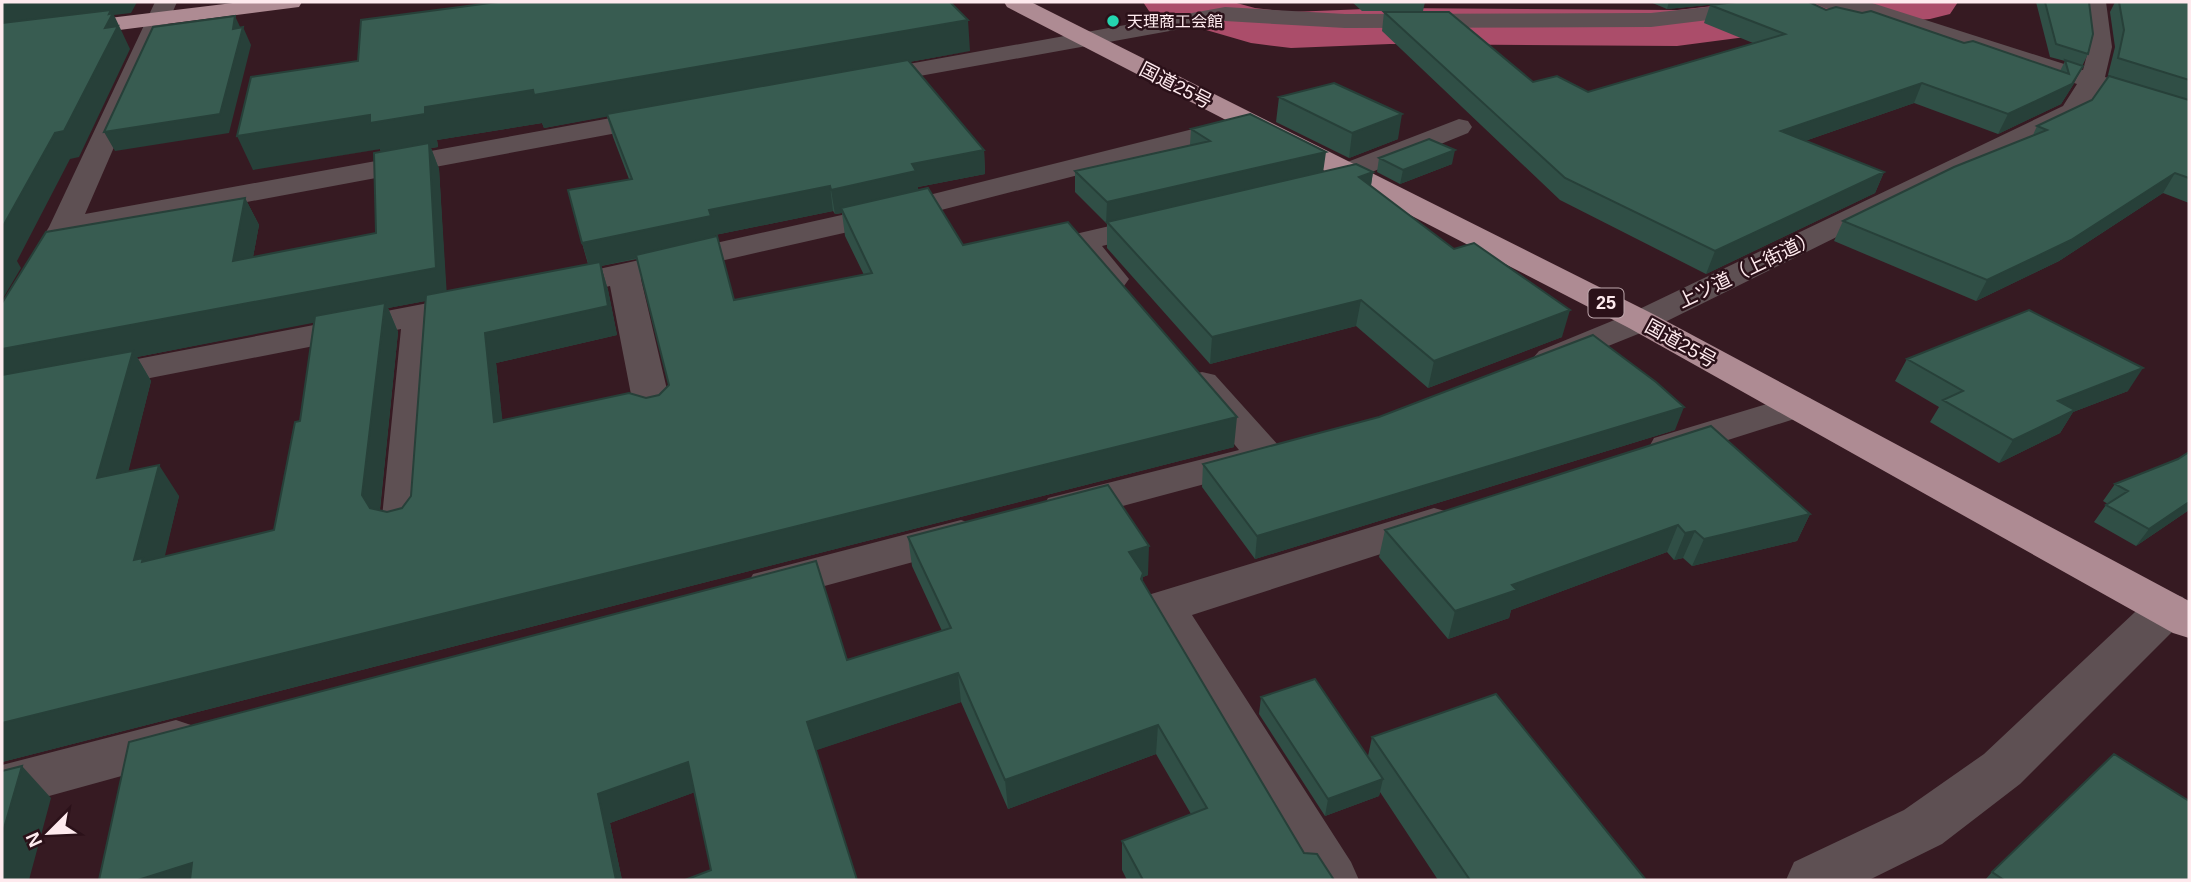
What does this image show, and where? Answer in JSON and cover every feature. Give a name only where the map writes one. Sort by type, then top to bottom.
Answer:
[{"type":"highway","points":[[2,38],[163,10],[291,2]]},
{"type":"highway","name":"国道25号","points":[[1015,2],[1641,321],[2178,615]]},
{"type":"street","points":[[840,83],[1215,16],[1332,21],[1651,20],[1807,2]]},
{"type":"street","points":[[1825,2],[1857,5],[2089,86],[2189,112]]},
{"type":"street","points":[[2089,86],[2102,52],[2095,2]]},
{"type":"street","points":[[2,332],[64,227],[163,10]]},
{"type":"street","name":"上ツ道（上街道）","points":[[1510,373],[1641,321],[2072,111],[2089,86]]},
{"type":"street","points":[[64,227],[680,113]]},
{"type":"street","points":[[2,396],[624,275],[910,208],[1250,123]]},
{"type":"street","points":[[1317,186],[1459,127]]},
{"type":"street","points":[[1134,303],[1082,242],[1186,217]]},
{"type":"street","points":[[2,277],[39,271]]},
{"type":"street","points":[[624,275],[654,415]]},
{"type":"street","points":[[402,527],[419,316]]},
{"type":"street","points":[[727,596],[1283,451],[1186,364]]},
{"type":"street","points":[[1637,457],[1797,406]]},
{"type":"street","points":[[1331,880],[1164,607],[1466,512]]},
{"type":"street","points":[[1814,880],[1923,827],[2002,769],[2178,615]]},
{"type":"street","points":[[2,787],[217,730]]},
{"type":"building","points":[[2,2],[27,2],[2,5]]},
{"type":"building","points":[[498,2],[950,2],[968,20],[534,95],[533,90],[425,107],[425,114],[370,123],[370,115],[237,136],[251,77],[358,61],[361,20]]},
{"type":"building","points":[[1736,2],[1809,2],[1826,10],[1836,7],[1862,13],[1871,11],[1964,43],[1973,41],[2069,74],[2065,60],[2083,66],[2072,84],[2008,114],[1922,83],[1781,131],[1884,172],[1715,251],[1565,178],[1384,12],[1449,12],[1533,82],[1557,76],[1588,92],[1785,34],[1710,5]]},
{"type":"building","points":[[2045,2],[2089,2],[2093,34],[2088,54],[2056,44]]},
{"type":"building","points":[[2119,2],[2189,2],[2189,80],[2118,58],[2124,30]]},
{"type":"building","points":[[111,10],[109,14],[113,13],[105,28],[118,26],[64,131],[55,133],[2,228],[2,23]]},
{"type":"building","points":[[235,16],[233,29],[243,27],[220,114],[104,132],[153,27]]},
{"type":"building","points":[[908,60],[984,150],[912,164],[916,171],[831,190],[830,186],[709,210],[711,216],[582,243],[568,190],[632,179],[607,114]]},
{"type":"building","points":[[2109,76],[2189,100],[2189,178],[2175,173],[2071,240],[1987,280],[1843,221],[1954,167],[2047,130],[2037,126],[2092,100]]},
{"type":"building","points":[[1334,83],[1402,114],[1352,133],[1279,97]]},
{"type":"building","points":[[1250,114],[1326,152],[1107,202],[1075,171],[1210,141],[1191,129]]},
{"type":"building","points":[[1429,139],[1455,150],[1403,170],[1379,158]]},
{"type":"building","points":[[429,143],[436,268],[2,349],[2,303],[46,232],[245,198],[233,261],[376,233],[374,153]]},
{"type":"building","points":[[1356,164],[1373,172],[1359,177],[1454,249],[1474,243],[1570,310],[1434,361],[1361,300],[1212,337],[1107,222]]},
{"type":"building","points":[[928,188],[963,245],[1068,222],[1237,417],[2,723],[2,375],[133,351],[97,478],[159,465],[134,560],[143,558],[142,562],[274,530],[295,422],[300,421],[315,316],[385,303],[362,495],[370,508],[387,512],[402,508],[411,496],[426,295],[600,262],[608,306],[485,333],[494,422],[629,393],[646,398],[659,395],[669,385],[636,255],[717,236],[734,300],[872,273],[841,208]]},
{"type":"building","points":[[2029,310],[2143,368],[2058,401],[2075,410],[2013,440],[1943,400],[1963,391],[1907,359]]},
{"type":"building","points":[[1593,335],[1656,382],[1684,407],[1257,536],[1203,464],[1379,417]]},
{"type":"building","points":[[1711,426],[1810,514],[1704,539],[1695,531],[1685,533],[1678,525],[1512,585],[1517,590],[1455,611],[1385,530]]},
{"type":"building","points":[[2189,452],[2189,502],[2149,529],[2106,505],[2128,491],[2115,484]]},
{"type":"building","points":[[1108,485],[1149,546],[1129,552],[1143,573],[1141,579],[1304,853],[1317,854],[1334,880],[1143,880],[1122,841],[1207,808],[1158,725],[1005,780],[958,673],[807,722],[857,880],[685,880],[711,870],[688,762],[598,794],[616,880],[190,880],[192,863],[138,880],[99,880],[129,742],[816,561],[847,660],[951,628],[908,537]]},
{"type":"building","points":[[1315,679],[1383,779],[1328,799],[1261,697]]},
{"type":"building","points":[[1496,694],[1646,880],[1470,880],[1372,737]]},
{"type":"building","points":[[2114,754],[2189,801],[2189,880],[2004,880],[1992,872]]},
{"type":"building","points":[[22,766],[2,835],[2,771]]},
{"type":"waterway","points":[[1171,2],[1251,25],[1291,30],[1390,26],[1677,28],[1792,14],[1847,16]]},
{"type":"waterway","points":[[1858,2],[1877,8],[1930,2]]},
{"type":"place","name":"天理商工会館","points":[[1113,21]]}]
